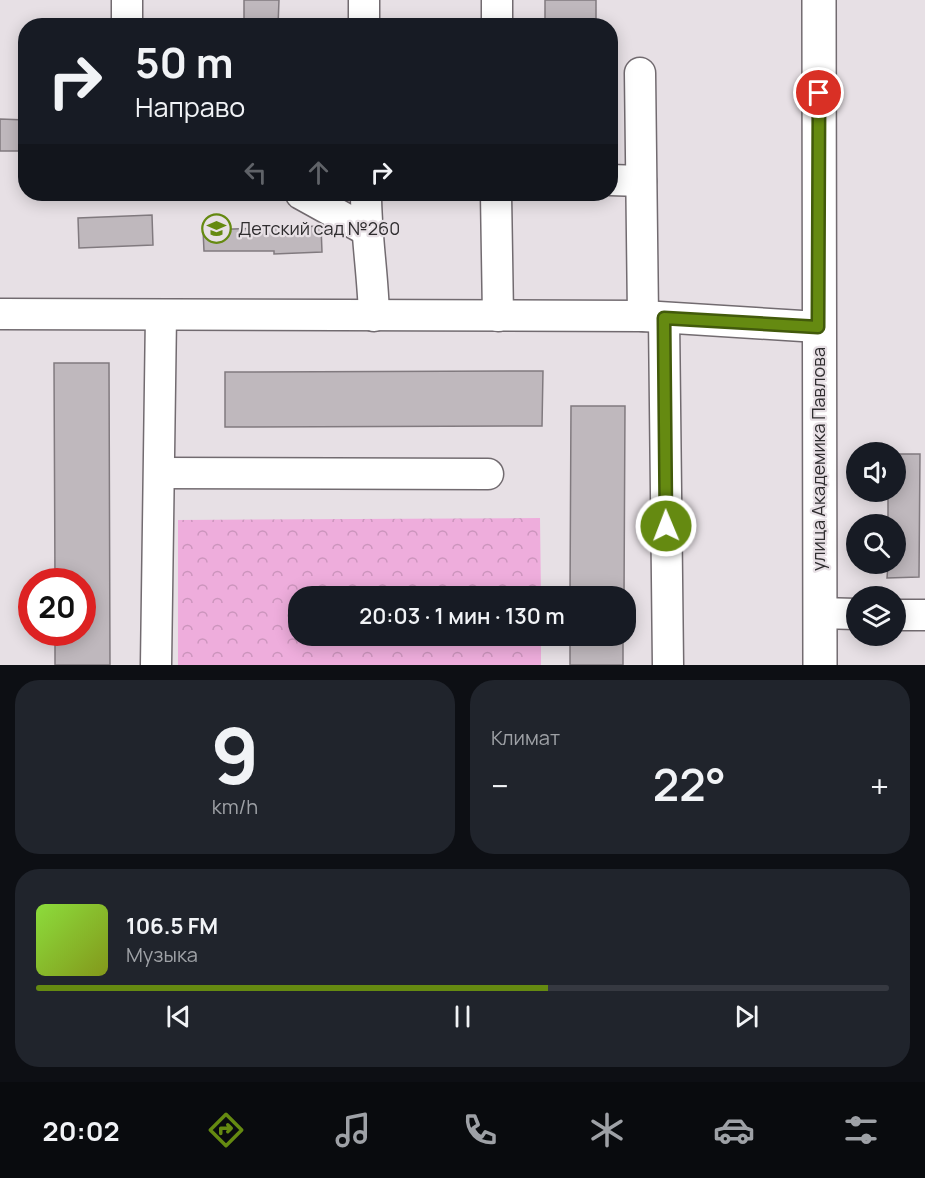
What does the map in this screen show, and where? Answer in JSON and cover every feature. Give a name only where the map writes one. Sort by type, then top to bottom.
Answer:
[{"type":"main road","name":"улица Академика Павлова","points":[[819,0],[820,665]]},
{"type":"lane","points":[[127,0],[127,18]]},
{"type":"lane","points":[[364,0],[364,18]]},
{"type":"lane","points":[[497,0],[497,18]]},
{"type":"lane","points":[[640,73],[641,181],[654,317],[668,665]]},
{"type":"lane","points":[[618,180],[641,181]]},
{"type":"lane","points":[[314,201],[366,230]]},
{"type":"lane","points":[[366,201],[366,230],[374,290],[374,316]]},
{"type":"lane","points":[[496,201],[498,316]]},
{"type":"lane","points":[[0,314],[654,317],[818,327]]},
{"type":"lane","points":[[156,665],[161,315]]},
{"type":"lane","points":[[160,473],[488,474]]},
{"type":"lane","points":[[819,613],[846,614]]},
{"type":"lane","points":[[906,615],[925,615]]},
{"type":"green space","points":[[540,518],[541,586],[288,586],[288,646],[541,646],[541,665],[178,665],[178,520]]},
{"type":"building","points":[[244,0],[279,0],[278,18],[244,18]]},
{"type":"building","points":[[545,0],[596,0],[596,18],[545,18]]},
{"type":"building","points":[[0,119],[18,120],[18,151],[0,151]]},
{"type":"building","points":[[152,215],[153,245],[79,248],[78,218]]},
{"type":"building","points":[[321,226],[322,252],[274,254],[274,251],[204,251],[203,230]]},
{"type":"building","points":[[54,363],[109,363],[110,665],[55,665],[55,646],[96,646],[96,568],[55,568]]},
{"type":"building","points":[[543,371],[542,426],[225,427],[225,372]]},
{"type":"building","points":[[571,406],[625,406],[624,586],[570,586]]},
{"type":"building","points":[[906,454],[920,454],[919,577],[887,578],[887,574],[906,574],[906,514],[888,514],[888,502],[906,502]]},
{"type":"building","points":[[570,646],[623,646],[623,665],[570,665]]},
{"type":"place","name":"Детский сад №260","points":[[217,229]]},
{"type":"route","points":[[666,526],[664,318],[818,327],[819,93]]}]
